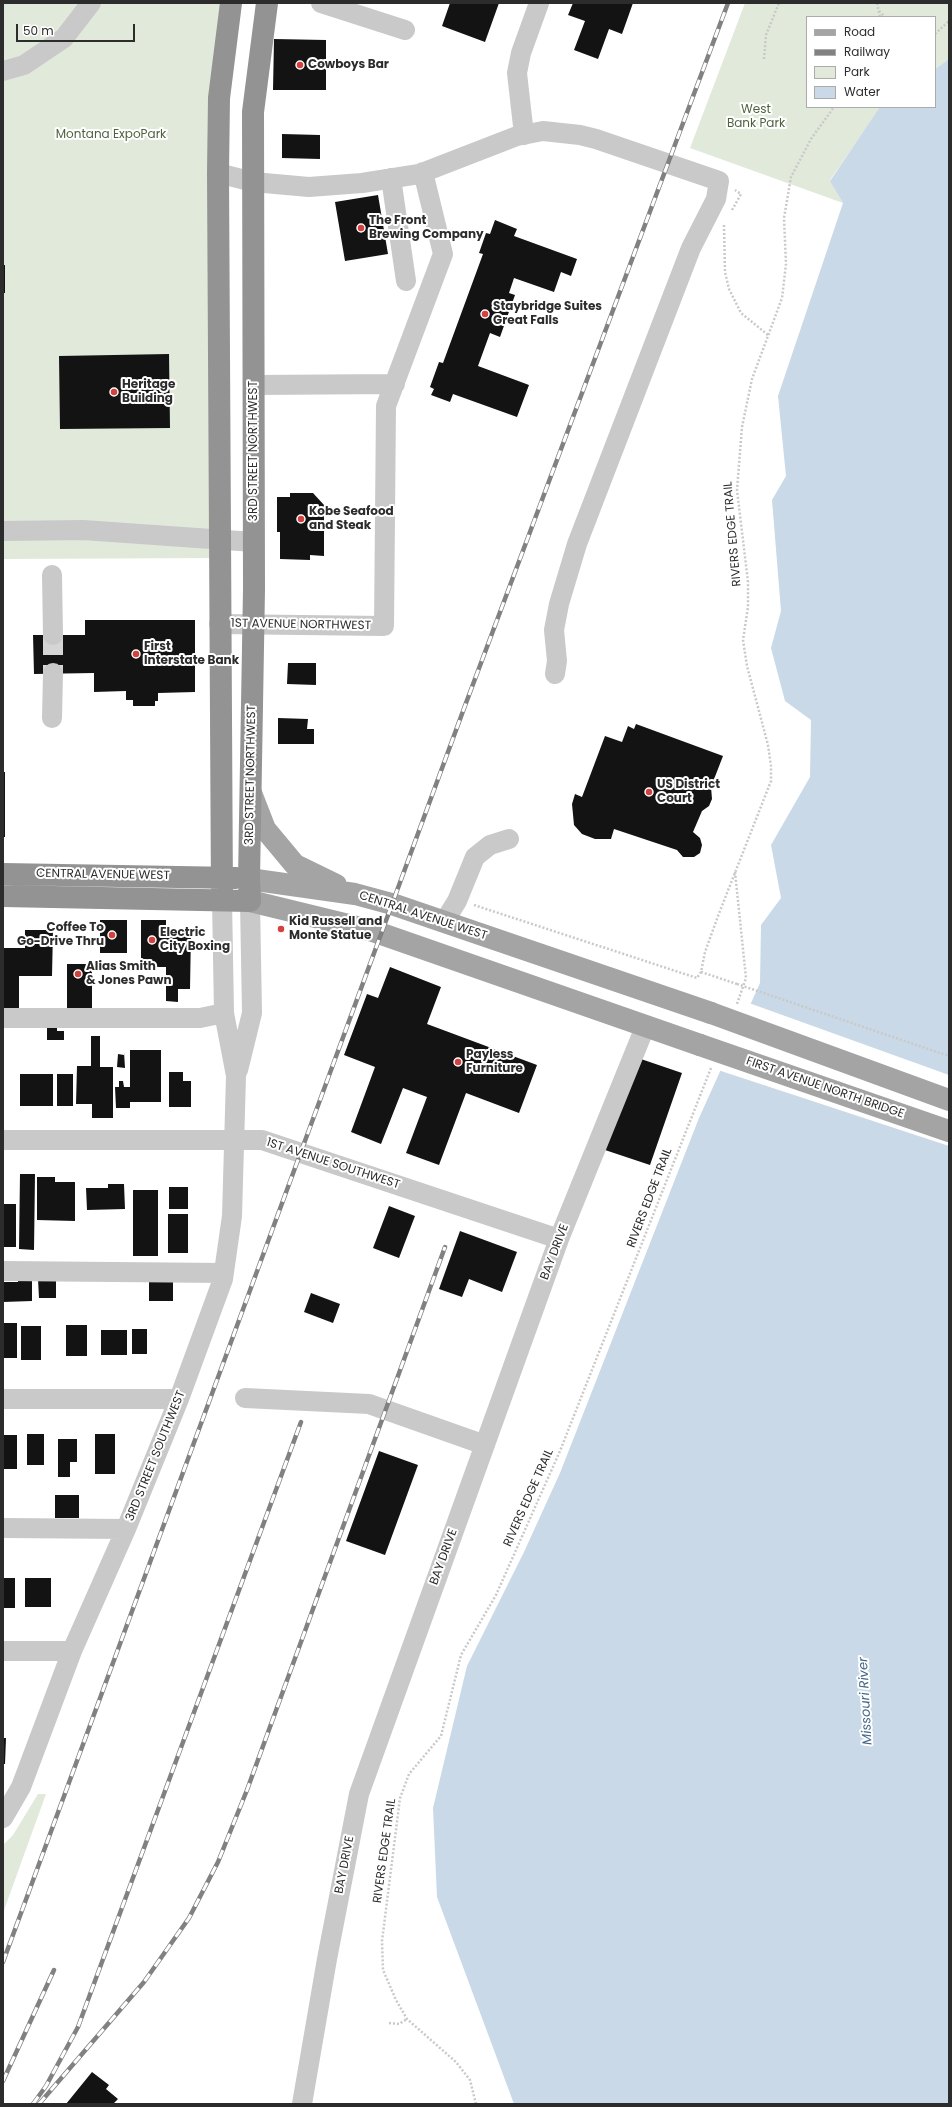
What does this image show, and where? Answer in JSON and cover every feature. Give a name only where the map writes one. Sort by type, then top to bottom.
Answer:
[{"type":"highway","points":[[222,899],[219,624],[218,173],[219,98],[231,3]]},
{"type":"highway","name":"3RD STREET NORTHWEST","points":[[250,901],[249,879],[254,624],[253,112],[266,3]]},
{"type":"highway","name":"CENTRAL AVENUE WEST","points":[[3,874],[221,876],[249,879]]},
{"type":"highway","name":"CENTRAL AVENUE WEST","points":[[3,896],[222,899],[250,901]]},
{"type":"main road","points":[[251,793],[264,829],[295,865],[356,894]]},
{"type":"main road","name":"CENTRAL AVENUE WEST","points":[[249,879],[356,894],[711,1012],[949,1100]]},
{"type":"main road","name":"CENTRAL AVENUE WEST","points":[[250,901],[373,931],[700,1045]]},
{"type":"main road","name":"FIRST AVENUE NORTH BRIDGE","points":[[700,1045],[949,1131]]},
{"type":"street","points":[[3,71],[24,65],[64,38],[91,3]]},
{"type":"street","points":[[322,3],[405,30]]},
{"type":"street","points":[[524,135],[517,73],[521,53],[539,3]]},
{"type":"street","points":[[218,173],[253,182],[309,187],[390,178],[423,172],[473,152],[524,135],[544,131],[580,135],[719,181],[716,199],[691,248],[578,544],[559,604],[554,630],[557,661],[555,674]]},
{"type":"street","points":[[254,385],[395,384],[443,254],[423,172]]},
{"type":"street","points":[[390,178],[406,281]]},
{"type":"street","name":"1ST AVENUE NORTHWEST","points":[[219,624],[384,626],[386,406],[395,384]]},
{"type":"street","points":[[3,531],[83,530],[254,542]]},
{"type":"street","points":[[52,575],[53,635]]},
{"type":"street","points":[[52,718],[53,674]]},
{"type":"street","points":[[444,922],[457,901],[475,857],[490,845],[509,839]]},
{"type":"street","name":"3RD STREET SOUTHWEST","points":[[3,1818],[22,1788],[72,1651],[126,1529],[180,1399],[224,1273],[232,1216],[236,1076],[224,1013],[222,899]]},
{"type":"street","name":"3RD STREET SOUTHWEST","points":[[236,1076],[252,1013],[250,901]]},
{"type":"street","points":[[3,1018],[200,1018],[224,1013]]},
{"type":"street","name":"BAY DRIVE","points":[[302,2104],[327,1959],[359,1794],[559,1239],[645,1027]]},
{"type":"street","name":"1ST AVENUE SOUTHWEST","points":[[3,1140],[262,1140],[559,1239]]},
{"type":"street","points":[[3,1271],[224,1273]]},
{"type":"street","points":[[245,1398],[369,1404],[484,1446]]},
{"type":"street","points":[[3,1399],[180,1399]]},
{"type":"street","points":[[3,1528],[126,1529]]},
{"type":"street","points":[[3,1651],[72,1651]]},
{"type":"path","points":[[764,59],[766,35],[779,3]]},
{"type":"path","points":[[877,3],[880,16]]},
{"type":"path","points":[[879,10],[884,16]]},
{"type":"path","points":[[936,33],[949,21]]},
{"type":"path","name":"RIVERS EDGE TRAIL","points":[[701,972],[705,952],[770,781],[771,766],[768,745],[747,666],[743,640],[748,607],[748,582],[736,490],[742,427],[752,379],[782,298],[786,264],[784,218],[791,177],[811,139],[833,108]]},
{"type":"path","points":[[719,181],[741,194],[730,213]]},
{"type":"path","points":[[727,220],[723,226],[725,264],[729,289],[740,313],[768,335]]},
{"type":"path","name":"RIVERS EDGE TRAIL","points":[[735,872],[746,978],[736,1006]]},
{"type":"path","points":[[457,901],[485,907],[697,978],[701,972],[949,1056]]},
{"type":"path","name":"RIVERS EDGE TRAIL","points":[[476,2104],[470,2080],[456,2062],[407,2019],[396,2000],[383,1970],[382,1941],[400,1798],[409,1774],[441,1736],[461,1655],[496,1595],[560,1451],[713,1063]]},
{"type":"path","points":[[389,2023],[399,2024],[407,2019]]},
{"type":"green space","name":"Montana ExpoPark","points":[[3,3],[231,3],[219,558],[3,559]]},
{"type":"green space","name":"West Bank Park","points":[[745,3],[949,3],[949,59],[936,68],[936,16],[806,16],[806,108],[880,108],[830,180],[843,203],[690,148]]},
{"type":"green space","points":[[38,1794],[46,1794],[3,1913],[3,1845],[13,1835]]},
{"type":"water","name":"Missouri River","points":[[949,59],[949,2104],[514,2104],[437,1897],[433,1808],[467,1666],[524,1552],[560,1473],[699,1118],[760,983],[761,925],[781,898],[771,845],[810,777],[811,720],[785,701],[771,648],[781,611],[772,500],[786,476],[778,396],[843,203],[830,181],[879,108],[936,108],[936,68]]},
{"type":"pier","points":[[749,1003],[949,1075],[949,1146],[718,1070]]},
{"type":"building","points":[[450,3],[499,3],[485,42],[442,26]]},
{"type":"building","points":[[573,3],[633,3],[622,34],[609,29],[598,59],[574,50],[585,21],[568,15]]},
{"type":"building","name":"Cowboys Bar","points":[[274,39],[326,40],[326,90],[273,90]]},
{"type":"building","points":[[282,134],[320,135],[320,159],[282,158]]},
{"type":"building","name":"The Front Brewing Company","points":[[378,195],[388,254],[345,261],[335,202]]},
{"type":"building","name":"Staybridge Suites Great Falls","points":[[495,220],[517,229],[514,236],[577,259],[571,276],[561,272],[554,292],[514,278],[509,293],[515,295],[500,337],[490,333],[478,366],[529,385],[517,417],[453,394],[450,402],[431,395],[434,389],[430,387],[439,362],[443,363],[483,254],[479,253],[486,233],[490,234]]},
{"type":"building","points":[[3,265],[5,265],[5,293],[3,293]]},
{"type":"building","name":"Heritage Building","points":[[169,354],[170,428],[60,429],[59,356]]},
{"type":"building","name":"Kobe Seafood and Steak","points":[[290,493],[313,493],[324,505],[324,556],[310,555],[310,560],[280,559],[280,532],[277,532],[277,497],[290,497]]},
{"type":"building","points":[[85,620],[195,620],[195,692],[158,693],[158,701],[155,701],[155,706],[133,706],[133,700],[126,700],[126,691],[94,692],[94,673],[34,674],[33,635],[85,635]]},
{"type":"building","points":[[288,663],[316,663],[316,685],[287,684]]},
{"type":"building","points":[[278,718],[308,719],[307,729],[314,729],[314,744],[278,744]]},
{"type":"building","name":"US District Court","points":[[636,724],[723,756],[711,787],[712,799],[709,806],[702,811],[693,832],[700,838],[702,845],[700,853],[694,857],[683,857],[677,850],[614,829],[611,839],[595,839],[582,834],[574,825],[572,804],[575,794],[582,797],[605,736],[622,742],[628,726],[634,729]]},
{"type":"building","points":[[3,772],[5,772],[5,837],[3,837]]},
{"type":"building","points":[[100,920],[127,920],[127,953],[100,953]]},
{"type":"building","points":[[141,920],[166,920],[166,931],[191,931],[190,989],[178,989],[178,1002],[166,1001],[166,967],[141,967]]},
{"type":"building","points":[[25,930],[53,930],[52,976],[19,976],[19,1011],[3,1011],[3,948],[25,948]]},
{"type":"building","points":[[67,964],[92,964],[92,1010],[67,1010]]},
{"type":"building","points":[[390,967],[441,987],[427,1024],[537,1065],[519,1113],[466,1093],[439,1165],[406,1153],[427,1097],[403,1088],[381,1144],[351,1132],[375,1067],[344,1055],[367,994],[378,998]]},
{"type":"building","points":[[47,1026],[57,1026],[57,1031],[64,1031],[64,1040],[47,1040]]},
{"type":"building","points":[[91,1036],[100,1036],[100,1067],[113,1067],[113,1118],[92,1118],[92,1104],[76,1104],[77,1066],[91,1066]]},
{"type":"building","points":[[130,1050],[161,1050],[161,1102],[130,1102],[130,1108],[116,1108],[115,1087],[119,1087],[119,1081],[123,1081],[124,1087],[130,1087]]},
{"type":"building","points":[[124,1052],[125,1068],[117,1067],[118,1054],[124,1055]]},
{"type":"building","points":[[638,1058],[682,1073],[650,1165],[605,1150]]},
{"type":"building","points":[[169,1072],[183,1072],[183,1081],[191,1081],[191,1107],[169,1107]]},
{"type":"building","points":[[20,1074],[53,1074],[53,1106],[20,1106]]},
{"type":"building","points":[[57,1074],[73,1074],[73,1106],[57,1106]]},
{"type":"building","points":[[20,1174],[35,1174],[34,1250],[19,1249]]},
{"type":"building","points":[[37,1177],[55,1177],[55,1182],[75,1182],[75,1221],[37,1220]]},
{"type":"building","points":[[108,1184],[124,1184],[125,1209],[87,1210],[86,1188],[108,1188]]},
{"type":"building","points":[[169,1187],[188,1187],[188,1209],[169,1209]]},
{"type":"building","points":[[133,1190],[158,1190],[158,1256],[133,1256]]},
{"type":"building","points":[[3,1204],[16,1204],[16,1247],[3,1247]]},
{"type":"building","points":[[389,1206],[415,1216],[399,1258],[373,1248]]},
{"type":"building","points":[[168,1214],[188,1214],[188,1253],[168,1253]]},
{"type":"building","points":[[460,1231],[517,1252],[502,1292],[469,1279],[462,1297],[439,1289]]},
{"type":"building","points":[[18,1279],[32,1279],[32,1301],[3,1302],[3,1282],[18,1282]]},
{"type":"building","points":[[38,1279],[56,1279],[56,1298],[39,1298]]},
{"type":"building","points":[[149,1279],[173,1279],[173,1301],[149,1301]]},
{"type":"building","points":[[311,1293],[340,1304],[333,1323],[304,1312]]},
{"type":"building","points":[[3,1323],[17,1323],[17,1358],[3,1358]]},
{"type":"building","points":[[66,1325],[87,1325],[87,1356],[66,1356]]},
{"type":"building","points":[[21,1326],[41,1326],[41,1360],[21,1360]]},
{"type":"building","points":[[132,1329],[147,1329],[147,1354],[132,1354]]},
{"type":"building","points":[[101,1330],[127,1330],[127,1355],[101,1355]]},
{"type":"building","points":[[27,1434],[44,1434],[44,1465],[27,1465]]},
{"type":"building","points":[[95,1434],[115,1434],[115,1474],[95,1474]]},
{"type":"building","points":[[3,1435],[17,1435],[17,1469],[3,1469]]},
{"type":"building","points":[[58,1439],[77,1439],[77,1462],[70,1462],[70,1477],[58,1477]]},
{"type":"building","points":[[379,1451],[418,1465],[385,1555],[346,1541]]},
{"type":"building","points":[[55,1495],[79,1495],[79,1518],[55,1518]]},
{"type":"building","points":[[3,1578],[15,1578],[15,1608],[3,1608]]},
{"type":"building","points":[[25,1578],[51,1578],[51,1607],[25,1607]]},
{"type":"building","points":[[3,1738],[6,1738],[5,1764],[3,1764]]},
{"type":"building","points":[[92,2072],[109,2085],[106,2089],[118,2099],[113,2104],[66,2104]]},
{"type":"tunnel","points":[[53,635],[53,673]]},
{"type":"railway","points":[[3,1962],[466,703],[728,3]]},
{"type":"railway","points":[[39,2104],[144,1982],[189,1918],[218,1862],[247,1790],[445,1247]]},
{"type":"railway","points":[[33,2104],[46,2086],[78,2027],[301,1422]]},
{"type":"railway","points":[[3,2081],[54,1970]]},
{"type":"place","name":"Cowboys Bar","points":[[300,65]]},
{"type":"place","name":"The Front Brewing Company","points":[[361,228]]},
{"type":"place","name":"Staybridge Suites Great Falls","points":[[485,314]]},
{"type":"place","name":"Heritage Building","points":[[114,392]]},
{"type":"place","name":"Kobe Seafood and Steak","points":[[301,519]]},
{"type":"place","name":"First Interstate Bank","points":[[136,654]]},
{"type":"place","name":"US District Court","points":[[649,792]]},
{"type":"place","name":"Kid Russell and Monte Statue","points":[[281,929]]},
{"type":"place","name":"Coffee To Go-Drive Thru","points":[[112,935]]},
{"type":"place","name":"Electric City Boxing","points":[[152,940]]},
{"type":"place","name":"Alias Smith & Jones Pawn","points":[[78,974]]},
{"type":"place","name":"Payless Furniture","points":[[458,1062]]}]
